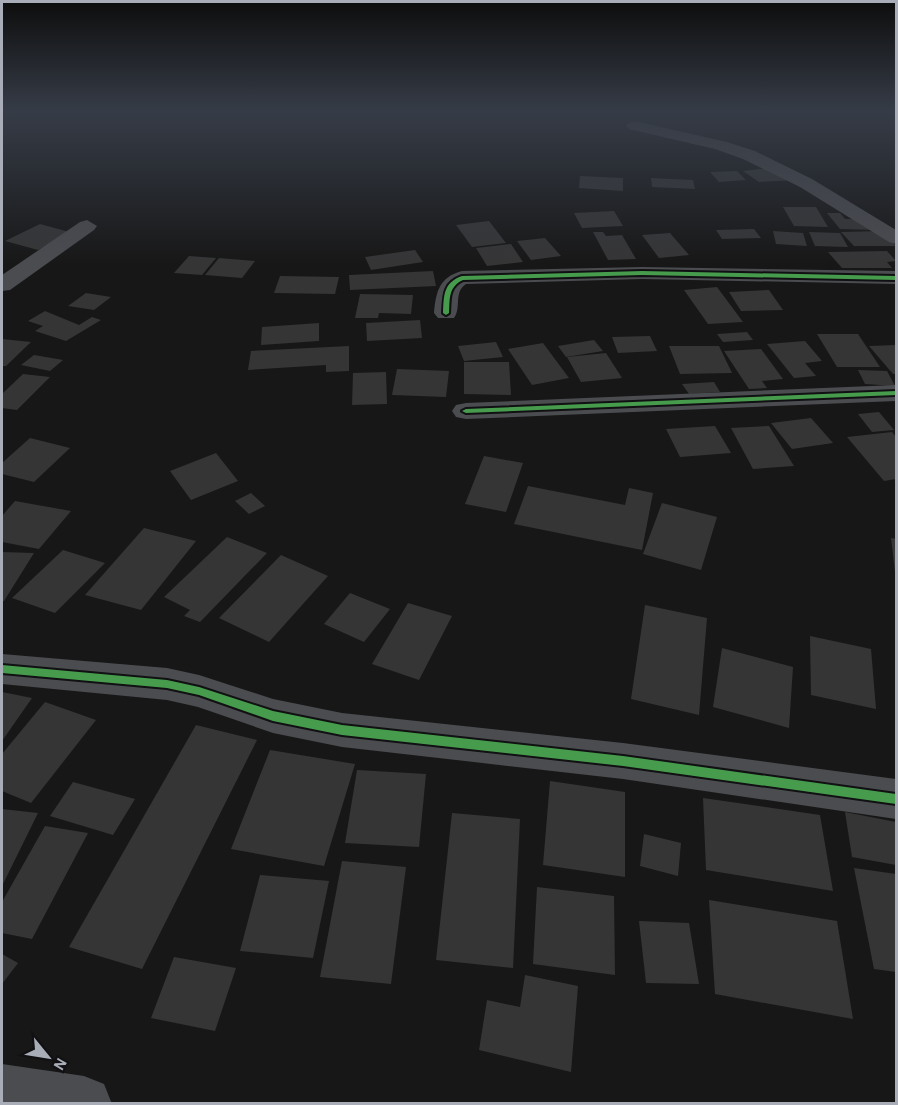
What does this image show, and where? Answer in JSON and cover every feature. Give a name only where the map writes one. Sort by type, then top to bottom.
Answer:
[{"type":"street","points":[[765,162],[897,238]]},
{"type":"street","points":[[2,285],[87,226]]},
{"type":"street","points":[[446,313],[447,289],[452,281],[462,278],[642,273],[897,278]]},
{"type":"street","points":[[466,411],[897,393]]},
{"type":"street","points":[[2,669],[167,684],[199,691],[273,716],[342,730],[623,760],[897,799]]},
{"type":"street","points":[[2,1092],[84,1104]]},
{"type":"building","points":[[777,167],[796,180],[759,182],[743,171]]},
{"type":"building","points":[[737,171],[746,180],[719,182],[710,172]]},
{"type":"building","points":[[580,176],[623,178],[623,191],[579,188]]},
{"type":"building","points":[[651,178],[693,180],[695,189],[652,187]]},
{"type":"building","points":[[783,207],[816,207],[828,227],[794,226]]},
{"type":"building","points":[[614,211],[623,226],[582,228],[574,213]]},
{"type":"building","points":[[827,213],[840,213],[845,219],[867,219],[876,230],[840,229]]},
{"type":"building","points":[[489,221],[506,243],[472,247],[456,225]]},
{"type":"building","points":[[40,224],[73,233],[38,250],[5,241]]},
{"type":"building","points":[[754,229],[761,238],[722,239],[716,230]]},
{"type":"building","points":[[773,231],[803,233],[807,246],[776,244]]},
{"type":"building","points":[[883,231],[896,246],[854,246],[841,232]]},
{"type":"building","points":[[593,232],[603,232],[606,236],[622,235],[636,259],[608,260]]},
{"type":"building","points":[[809,232],[840,233],[848,247],[815,246]]},
{"type":"building","points":[[670,233],[689,255],[659,258],[642,235]]},
{"type":"building","points":[[545,238],[561,256],[531,260],[517,241]]},
{"type":"building","points":[[511,244],[523,262],[487,266],[476,248]]},
{"type":"building","points":[[415,250],[423,262],[371,270],[365,257]]},
{"type":"building","points":[[887,251],[896,261],[887,262],[892,268],[842,268],[828,252]]},
{"type":"building","points":[[189,256],[216,258],[202,275],[174,273]]},
{"type":"building","points":[[219,258],[255,261],[242,278],[205,275]]},
{"type":"building","points":[[433,271],[436,286],[350,290],[349,275]]},
{"type":"building","points":[[280,276],[339,277],[335,294],[274,293]]},
{"type":"building","points":[[717,287],[743,322],[708,324],[684,290]]},
{"type":"building","points":[[769,290],[783,310],[741,311],[729,292]]},
{"type":"building","points":[[86,293],[111,297],[94,310],[68,306]]},
{"type":"building","points":[[360,294],[413,295],[411,314],[379,313],[378,318],[355,318]]},
{"type":"building","points":[[45,311],[79,325],[92,317],[101,320],[66,341],[35,331],[43,326],[28,321]]},
{"type":"building","points":[[420,320],[422,338],[367,341],[366,323]]},
{"type":"building","points":[[319,323],[319,341],[261,345],[262,327]]},
{"type":"building","points":[[747,332],[753,340],[723,342],[717,334]]},
{"type":"building","points":[[817,334],[858,334],[880,367],[837,367]]},
{"type":"building","points":[[650,336],[657,351],[618,353],[612,337]]},
{"type":"building","points":[[2,339],[31,342],[6,366],[2,366]]},
{"type":"building","points":[[594,340],[603,351],[566,357],[558,346]]},
{"type":"building","points":[[805,341],[822,361],[805,363],[816,376],[794,378],[767,344]]},
{"type":"building","points":[[496,342],[503,357],[464,361],[458,346]]},
{"type":"building","points":[[543,343],[569,378],[532,385],[508,349]]},
{"type":"building","points":[[896,345],[896,374],[893,374],[869,346]]},
{"type":"building","points":[[349,346],[349,371],[326,372],[326,365],[248,370],[251,351]]},
{"type":"building","points":[[669,346],[719,346],[732,373],[680,374]]},
{"type":"building","points":[[761,349],[783,379],[762,381],[767,388],[749,389],[724,351]]},
{"type":"building","points":[[606,353],[622,378],[581,382],[567,357]]},
{"type":"building","points":[[34,355],[63,360],[50,371],[21,365]]},
{"type":"building","points":[[464,362],[509,362],[511,395],[464,394]]},
{"type":"building","points":[[397,369],[449,371],[446,397],[392,395]]},
{"type":"building","points":[[858,370],[887,371],[895,386],[865,384]]},
{"type":"building","points":[[386,372],[387,404],[352,405],[353,373]]},
{"type":"building","points":[[23,374],[50,377],[17,410],[2,408],[2,394]]},
{"type":"building","points":[[714,382],[720,392],[689,394],[682,384]]},
{"type":"building","points":[[879,412],[894,430],[872,432],[858,414]]},
{"type":"building","points":[[811,418],[833,443],[792,449],[771,423]]},
{"type":"building","points":[[715,426],[731,453],[680,457],[666,429]]},
{"type":"building","points":[[769,426],[794,466],[753,469],[731,428]]},
{"type":"building","points":[[892,432],[896,437],[896,479],[884,481],[847,437]]},
{"type":"building","points":[[30,438],[70,448],[34,482],[2,474],[2,463]]},
{"type":"building","points":[[216,453],[238,481],[191,500],[170,471]]},
{"type":"building","points":[[484,456],[523,463],[506,512],[465,504]]},
{"type":"building","points":[[528,486],[625,505],[629,488],[653,493],[642,550],[514,524]]},
{"type":"building","points":[[251,493],[265,506],[249,514],[235,501]]},
{"type":"building","points":[[15,501],[71,511],[39,549],[2,542],[2,516]]},
{"type":"building","points":[[662,503],[717,517],[701,570],[643,554]]},
{"type":"building","points":[[144,528],[196,541],[141,610],[85,595]]},
{"type":"building","points":[[227,537],[267,553],[200,622],[184,616],[190,610],[164,597]]},
{"type":"building","points":[[891,538],[896,539],[896,572],[895,572]]},
{"type":"building","points":[[63,550],[105,563],[55,613],[12,598]]},
{"type":"building","points":[[2,552],[34,553],[4,601],[2,601]]},
{"type":"building","points":[[281,555],[328,576],[269,642],[219,618]]},
{"type":"building","points":[[350,593],[390,609],[364,642],[324,624]]},
{"type":"building","points":[[408,603],[452,616],[419,680],[372,664]]},
{"type":"building","points":[[645,605],[707,618],[699,715],[631,699]]},
{"type":"building","points":[[810,636],[871,649],[876,709],[811,695]]},
{"type":"building","points":[[722,648],[793,667],[789,728],[713,707]]},
{"type":"building","points":[[2,692],[32,698],[2,741]]},
{"type":"building","points":[[45,702],[96,720],[31,803],[2,791],[2,754]]},
{"type":"building","points":[[196,725],[257,740],[142,969],[69,947]]},
{"type":"building","points":[[270,750],[355,764],[324,866],[231,849]]},
{"type":"building","points":[[357,770],[426,774],[419,847],[345,843]]},
{"type":"building","points":[[550,781],[625,792],[625,877],[543,865]]},
{"type":"building","points":[[73,782],[135,799],[113,835],[50,816]]},
{"type":"building","points":[[703,798],[820,815],[833,891],[706,870]]},
{"type":"building","points":[[2,809],[38,813],[2,886]]},
{"type":"building","points":[[845,812],[896,822],[896,865],[852,857]]},
{"type":"building","points":[[452,813],[520,819],[513,968],[436,960]]},
{"type":"building","points":[[45,826],[88,833],[32,939],[2,933],[2,902]]},
{"type":"building","points":[[644,834],[681,843],[678,876],[640,866]]},
{"type":"building","points":[[342,861],[406,867],[391,984],[320,977]]},
{"type":"building","points":[[854,868],[896,874],[896,972],[874,969]]},
{"type":"building","points":[[260,875],[329,881],[313,958],[240,951]]},
{"type":"building","points":[[537,887],[614,896],[615,975],[533,964]]},
{"type":"building","points":[[709,900],[837,921],[853,1019],[715,994]]},
{"type":"building","points":[[639,921],[689,923],[699,984],[646,983]]},
{"type":"building","points":[[2,954],[18,963],[2,984]]},
{"type":"building","points":[[174,957],[236,968],[215,1031],[151,1018]]},
{"type":"building","points":[[525,975],[578,986],[571,1072],[479,1050],[487,1000],[520,1007]]},
{"type":"cycle path","points":[[446,313],[449,287],[462,278],[642,273],[896,278]]},
{"type":"cycle path","points":[[466,411],[896,393]]},
{"type":"cycle path","points":[[2,669],[167,684],[199,691],[273,716],[342,730],[623,761],[896,799]]}]
